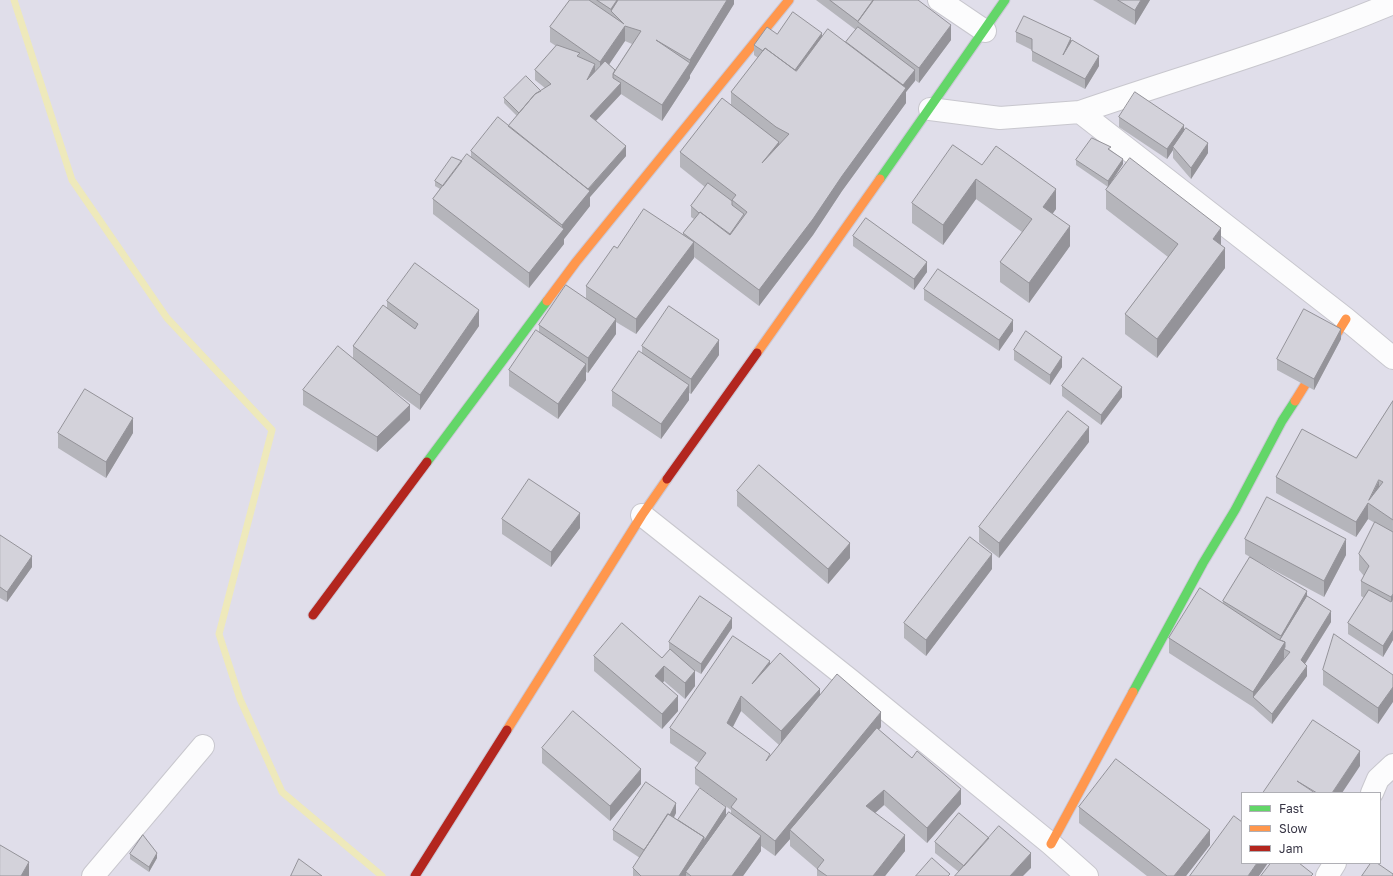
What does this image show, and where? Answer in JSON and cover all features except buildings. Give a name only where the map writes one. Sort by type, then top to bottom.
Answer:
[{"type":"street","points":[[313,615],[576,262],[789,0]]},
{"type":"street","points":[[939,0],[985,31]]},
{"type":"street","points":[[415,876],[642,515],[985,31],[1005,0]]},
{"type":"street","points":[[930,109],[1000,118],[1080,112],[1270,51],[1338,26],[1393,3]]},
{"type":"street","points":[[1080,112],[1346,319],[1393,358]]},
{"type":"street","points":[[1051,844],[1203,563],[1235,510],[1282,421],[1346,319]]},
{"type":"street","points":[[642,515],[850,680],[1051,844],[1087,876]]},
{"type":"street","points":[[93,876],[203,746]]},
{"type":"street","points":[[1372,792],[1378,779],[1393,765]]},
{"type":"street","points":[[1328,876],[1334,864]]},
{"type":"shaded area","points":[[0,0],[1393,0],[1393,876],[0,876]]},
{"type":"waterway","points":[[14,0],[72,180],[167,318],[272,430],[219,634],[240,699],[282,792],[382,876]]},
{"type":"traffic: fast","points":[[880,179],[1005,0]]},
{"type":"traffic: fast","points":[[427,462],[547,301]]},
{"type":"traffic: fast","points":[[1133,692],[1203,563],[1235,510],[1282,421],[1295,401]]},
{"type":"traffic: slow","points":[[547,301],[576,262],[789,0]]},
{"type":"traffic: slow","points":[[757,353],[880,179]]},
{"type":"traffic: slow","points":[[1295,401],[1346,319]]},
{"type":"traffic: slow","points":[[507,730],[642,515],[667,479]]},
{"type":"traffic: slow","points":[[1051,844],[1133,692]]},
{"type":"traffic: jam","points":[[667,479],[757,353]]},
{"type":"traffic: jam","points":[[313,615],[427,462]]},
{"type":"traffic: jam","points":[[415,876],[507,730]]}]
